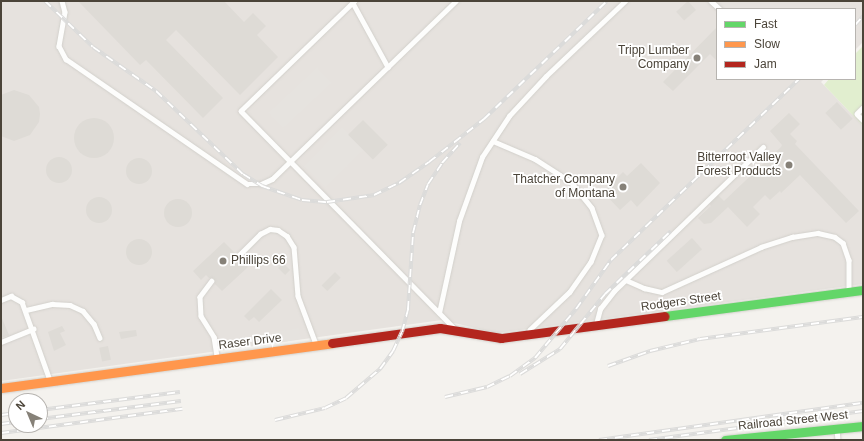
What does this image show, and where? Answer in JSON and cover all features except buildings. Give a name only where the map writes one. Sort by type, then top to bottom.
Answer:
[{"type":"street","name":"Rodgers Street","points":[[501,338],[863,290]]},
{"type":"street","name":"Raser Drive","points":[[1,388],[50,380],[317,346],[440,328],[501,338]]},
{"type":"street","name":"Railroad Street West","points":[[725,440],[862,428]]},
{"type":"lane","points":[[62,1],[65,12],[59,46],[66,59],[247,184],[261,184],[272,179],[456,1]]},
{"type":"lane","points":[[439,313],[459,221],[482,157],[509,116],[546,76],[625,1]]},
{"type":"lane","points":[[711,1],[719,8]]},
{"type":"lane","points":[[388,67],[354,2],[240,111],[457,331]]},
{"type":"lane","points":[[863,108],[857,114],[863,120]]},
{"type":"lane","points":[[492,141],[535,159],[571,182],[592,208],[602,235],[591,262],[570,292],[525,335]]},
{"type":"lane","points":[[596,326],[600,309],[626,280],[763,147]]},
{"type":"lane","points":[[238,256],[260,234],[270,229],[278,230],[287,236],[294,247],[298,296],[317,346]]},
{"type":"lane","points":[[626,280],[644,288],[662,292],[761,248],[792,237],[818,233],[835,237],[843,243],[849,260],[849,292]]},
{"type":"lane","points":[[212,281],[200,297],[201,316],[214,337],[218,358]]},
{"type":"lane","points":[[1,300],[11,296],[17,297],[26,310],[50,380]]},
{"type":"lane","points":[[26,310],[52,304],[70,305],[83,311],[94,324],[100,338]]},
{"type":"lane","points":[[1,342],[33,329]]},
{"type":"lane","points":[[837,429],[838,440]]},
{"type":"shaded area","points":[[1,1],[863,1],[863,42],[856,49],[856,8],[716,8],[716,80],[823,80],[821,82],[863,126],[863,284],[496,333],[442,320],[1,381]]},
{"type":"shaded area","points":[[317,67],[332,83],[283,129],[268,113]]},
{"type":"shaded area","points":[[342,128],[364,150],[326,188],[304,166]]},
{"type":"shaded area","points":[[299,328],[301,339],[263,345],[262,335]]},
{"type":"green space","points":[[863,46],[863,126],[824,85],[828,80],[856,80],[856,53]]},
{"type":"railway","points":[[45,1],[93,47],[156,91],[243,174],[262,186],[302,200],[327,202],[374,195],[399,183],[429,162],[484,119],[607,1]]},
{"type":"railway","points":[[856,24],[863,16]]},
{"type":"railway","points":[[445,397],[487,387],[510,376],[535,358],[576,309],[611,260],[798,80]]},
{"type":"railway","points":[[275,420],[325,408],[346,398],[380,369],[393,351],[402,332],[408,309],[413,233],[420,205],[428,184],[442,163],[460,143]]},
{"type":"railway","points":[[520,374],[560,349],[605,294],[671,231]]},
{"type":"railway","points":[[608,366],[650,351],[700,339],[863,317]]},
{"type":"railway","points":[[48,409],[180,392]]},
{"type":"railway","points":[[48,418],[181,401]]},
{"type":"railway","points":[[599,440],[863,403]]},
{"type":"railway","points":[[1,433],[182,409]]},
{"type":"railway","points":[[649,440],[863,411]]},
{"type":"railway","points":[[1,415],[8,414]]},
{"type":"railway","points":[[1,424],[8,423]]},
{"type":"traffic: fast","points":[[665,316],[863,290]]},
{"type":"traffic: fast","points":[[725,440],[863,426]]},
{"type":"traffic: slow","points":[[1,388],[332,343]]},
{"type":"traffic: jam","points":[[332,343],[440,328],[501,338],[665,316]]},
{"type":"place","name":"Tripp Lumber Company","points":[[697,58]]},
{"type":"place","name":"Bitterroot Valley Forest Products","points":[[789,165]]},
{"type":"place","name":"Thatcher Company of Montana","points":[[623,187]]},
{"type":"place","name":"Phillips 66","points":[[223,261]]}]
